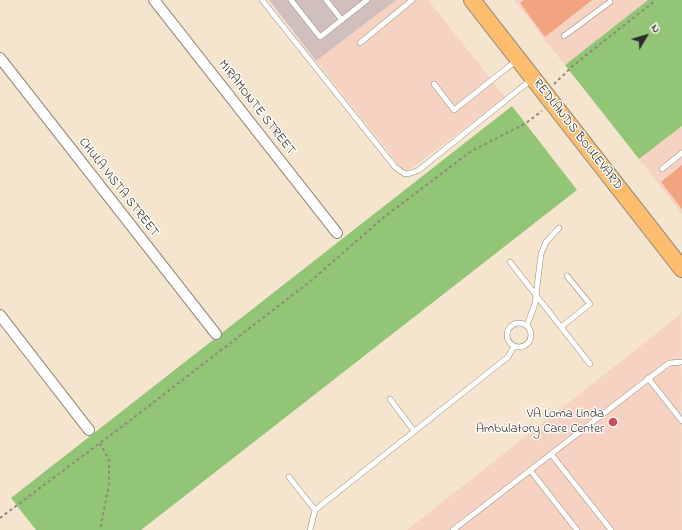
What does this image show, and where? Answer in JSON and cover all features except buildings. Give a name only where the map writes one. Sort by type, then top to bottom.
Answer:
[{"type":"main road","name":"REDLANDS BOULEVARD","points":[[472,0],[682,269]]},
{"type":"street","name":"MIRAMONTE STREET","points":[[154,0],[337,232]]},
{"type":"street","name":"CHULA VISTA STREET","points":[[0,58],[216,334]]},
{"type":"street","points":[[0,315],[89,430]]},
{"type":"lane","points":[[262,0],[395,167],[405,174],[411,174],[419,170],[533,78]]},
{"type":"lane","points":[[291,0],[320,37],[364,1]]},
{"type":"lane","points":[[326,0],[342,20]]},
{"type":"lane","points":[[360,43],[412,0]]},
{"type":"lane","points":[[564,36],[610,1]]},
{"type":"lane","points":[[434,84],[454,110],[518,60]]},
{"type":"lane","points":[[662,169],[682,153]]},
{"type":"lane","points":[[527,325],[535,304],[541,254],[546,242],[559,228]]},
{"type":"lane","points":[[510,262],[590,364]]},
{"type":"lane","points":[[561,327],[590,304],[567,276]]},
{"type":"lane","points":[[519,322],[527,325],[531,332],[530,340],[522,347],[514,346],[508,340],[508,328],[519,322]]},
{"type":"lane","points":[[310,530],[315,510],[508,357],[514,346]]},
{"type":"lane","points":[[453,530],[648,378],[670,363],[682,362]]},
{"type":"lane","points":[[648,378],[682,421]]},
{"type":"lane","points":[[390,399],[414,431]]},
{"type":"lane","points":[[551,454],[611,530]]},
{"type":"lane","points":[[530,470],[577,530]]},
{"type":"lane","points":[[289,476],[315,510]]},
{"type":"path","points":[[0,518],[312,280],[384,217],[470,152],[526,123],[548,98],[565,74],[575,64],[656,0]]},
{"type":"path","points":[[100,443],[109,460],[109,484],[100,530]]},
{"type":"shaded area","points":[[269,0],[396,0],[316,61]]},
{"type":"shaded area","points":[[396,0],[428,0],[505,97],[411,169],[401,168],[316,61]]},
{"type":"shaded area","points":[[514,0],[648,0],[565,65]]},
{"type":"shaded area","points":[[682,126],[682,214],[639,159]]},
{"type":"shaded area","name":"VA Loma Linda Ambulatory Care Center","points":[[681,314],[682,530],[407,530]]},
{"type":"green space","points":[[648,0],[682,0],[682,126],[639,159],[565,65]]},
{"type":"green space","points":[[512,106],[577,190],[141,530],[36,530],[11,498]]},
{"type":"place","name":"VA Loma Linda Ambulatory Care Center","points":[[613,422]]}]
